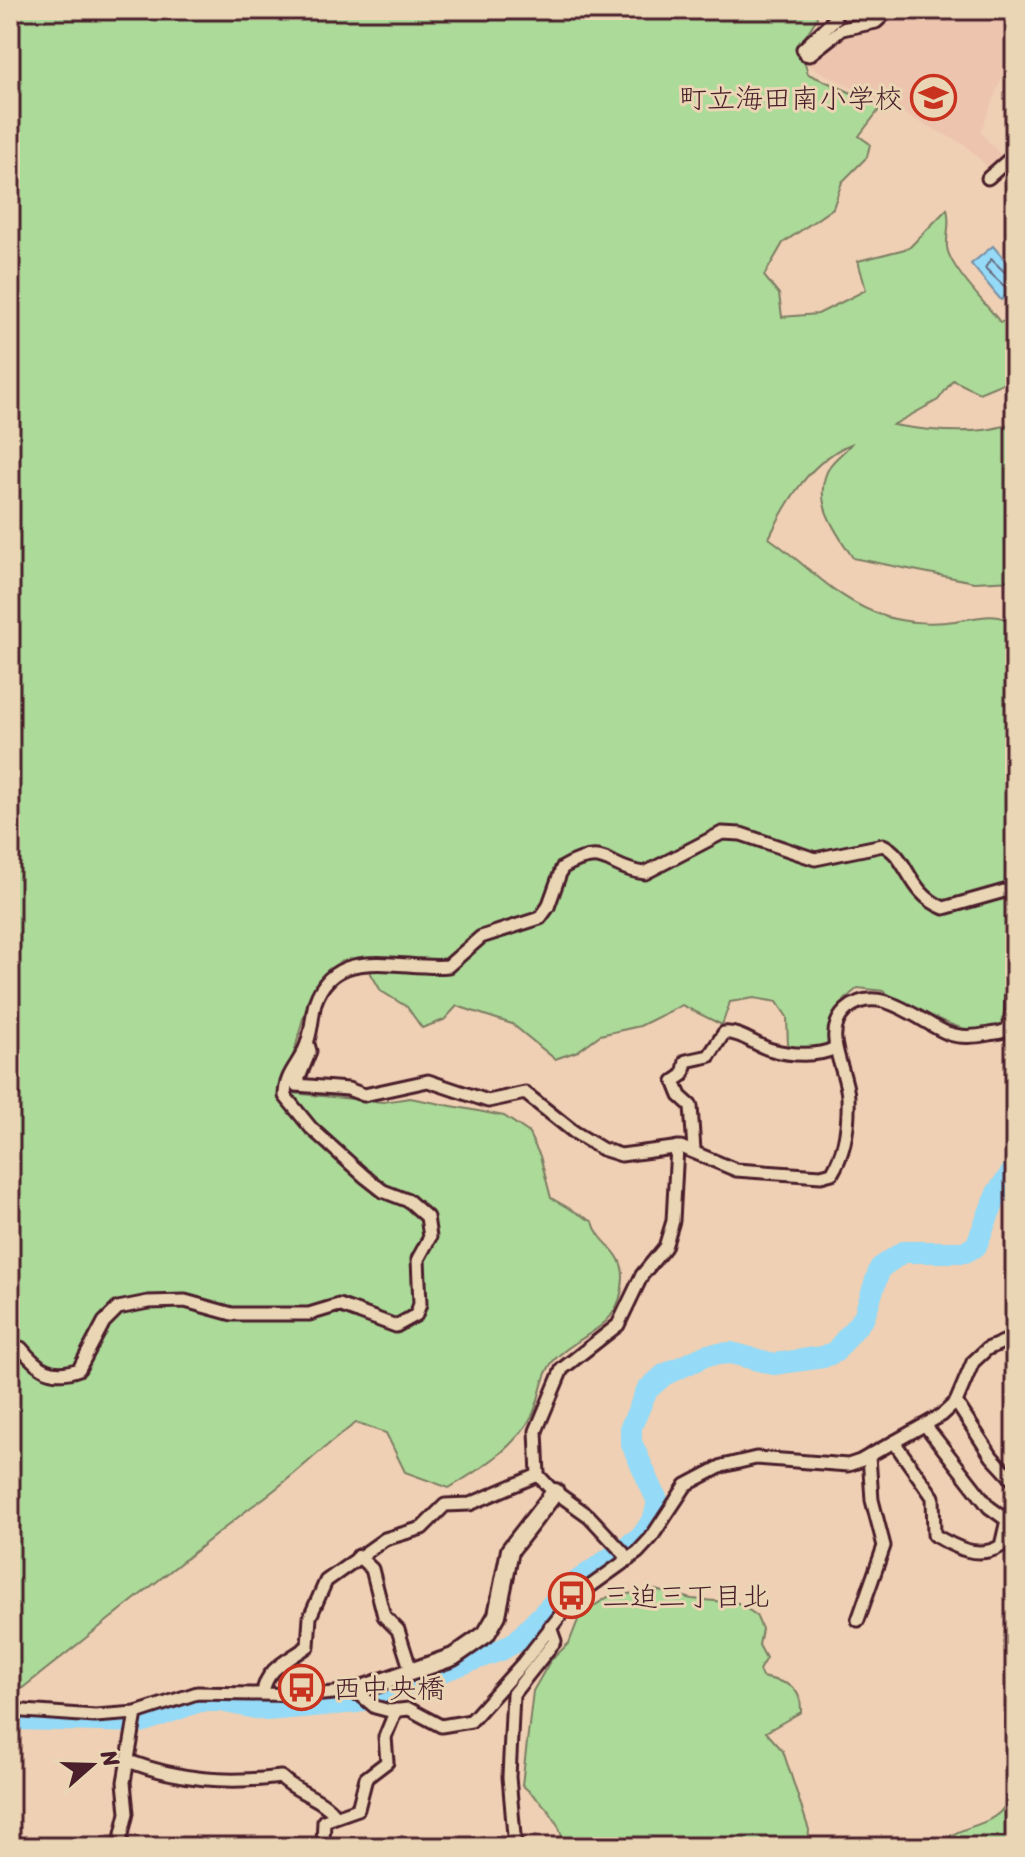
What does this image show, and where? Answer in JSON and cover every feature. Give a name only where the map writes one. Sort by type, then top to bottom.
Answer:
[{"type":"street","points":[[833,10],[835,19],[811,39],[803,49],[805,54],[809,55],[842,29],[876,22],[889,10]]},
{"type":"street","points":[[988,178],[1015,154]]},
{"type":"street","points":[[10,1346],[21,1348],[36,1368],[62,1376],[79,1369],[104,1322],[118,1308],[148,1302],[185,1301],[232,1314],[309,1314],[339,1305],[396,1326],[416,1315],[420,1304],[418,1259],[430,1237],[430,1224],[417,1206],[383,1191],[364,1176],[289,1104],[285,1096],[286,1078],[308,1044],[316,1002],[326,982],[344,970],[373,961],[433,968],[448,966],[481,937],[540,918],[548,907],[562,868],[580,858],[612,859],[633,872],[645,873],[722,833],[741,834],[815,859],[883,845],[894,853],[922,896],[944,908],[1015,888]]},
{"type":"street","points":[[308,1044],[310,1051],[296,1085],[348,1089],[364,1095],[428,1081],[488,1101],[525,1093],[574,1132],[602,1149],[637,1155],[677,1147],[694,1150],[736,1170],[821,1176],[832,1173],[847,1137],[848,1094],[835,1048],[841,1016],[852,1006],[867,1002],[901,1007],[957,1035],[979,1037],[1005,1031],[1010,1026],[1010,997],[1015,983]]},
{"type":"street","points":[[694,1150],[691,1106],[680,1096],[674,1081],[683,1075],[686,1061],[709,1056],[724,1033],[732,1032],[772,1051],[815,1054],[835,1048]]},
{"type":"street","points":[[624,1553],[589,1516],[555,1492],[538,1475],[536,1431],[562,1369],[618,1325],[642,1275],[665,1247],[673,1221],[677,1147]]},
{"type":"street","points":[[360,1694],[375,1707],[418,1712],[441,1726],[471,1721],[574,1598],[624,1553],[651,1538],[686,1485],[722,1466],[756,1458],[848,1465],[869,1456],[925,1425],[956,1402],[973,1362],[987,1349],[1015,1337]]},
{"type":"street","points":[[956,1402],[992,1457],[1015,1482]]},
{"type":"street","points":[[894,1442],[933,1497],[934,1535],[963,1551],[992,1551],[1001,1546],[1007,1520],[989,1507],[925,1425]]},
{"type":"street","points":[[858,1620],[884,1546],[872,1500],[869,1456]]},
{"type":"street","points":[[263,1693],[264,1682],[277,1667],[308,1646],[310,1617],[326,1581],[385,1539],[415,1532],[445,1505],[470,1504],[538,1475]]},
{"type":"street","points":[[10,1710],[135,1719],[197,1693],[360,1694],[411,1671],[453,1657],[486,1634],[497,1615],[510,1550],[555,1492]]},
{"type":"street","points":[[358,1556],[372,1569],[384,1616],[398,1630],[411,1671]]},
{"type":"street","points":[[515,1847],[509,1777],[513,1694],[555,1641],[550,1627]]},
{"type":"street","points":[[320,1847],[323,1844],[324,1821],[358,1809],[366,1778],[387,1762],[385,1737],[396,1710]]},
{"type":"street","points":[[119,1847],[127,1813],[124,1782],[135,1719]]},
{"type":"street","points":[[128,1761],[161,1774],[204,1781],[244,1782],[281,1777],[293,1788],[327,1805],[335,1815]]},
{"type":"street","points":[[285,1847],[311,1847]]},
{"type":"shaded area","name":"町立海田南小学校","points":[[894,10],[1015,10],[1015,46],[980,132],[1004,158],[990,170],[965,145],[809,66],[813,57],[840,36],[888,19]]},
{"type":"green space","points":[[10,10],[815,10],[817,18],[800,45],[808,74],[882,106],[859,136],[870,144],[867,157],[842,182],[833,208],[783,243],[764,276],[779,294],[782,317],[818,314],[866,290],[858,261],[909,248],[947,209],[947,247],[954,265],[1000,322],[1015,321],[1015,378],[979,393],[953,380],[938,400],[893,425],[938,431],[971,431],[1015,422],[1015,580],[974,582],[853,558],[827,514],[823,491],[830,466],[851,444],[812,471],[792,496],[769,538],[839,593],[887,617],[930,623],[992,616],[1015,623],[1015,975],[1008,989],[1002,1026],[987,1030],[946,1023],[892,999],[884,991],[858,988],[836,1013],[829,1047],[788,1046],[787,1017],[777,1002],[754,998],[730,1002],[722,1025],[682,1005],[640,1026],[600,1035],[578,1051],[555,1059],[512,1024],[457,1006],[444,1020],[422,1028],[407,1007],[381,991],[363,960],[333,972],[314,991],[309,1002],[282,1092],[383,1102],[410,1098],[504,1116],[528,1132],[540,1156],[551,1198],[593,1222],[600,1237],[616,1254],[622,1268],[621,1296],[615,1309],[599,1328],[566,1349],[550,1365],[525,1428],[506,1448],[472,1474],[449,1488],[405,1472],[386,1433],[356,1423],[10,1698]]},
{"type":"green space","points":[[655,1590],[692,1599],[738,1603],[756,1615],[762,1629],[759,1645],[766,1658],[759,1670],[762,1677],[791,1686],[801,1703],[801,1712],[766,1732],[783,1751],[809,1830],[808,1847],[564,1847],[555,1820],[522,1785],[533,1691],[550,1661],[569,1643],[580,1615],[608,1597]]},
{"type":"green space","points":[[1015,1778],[1015,1847],[936,1847],[948,1837],[994,1817],[1010,1796]]},
{"type":"water","points":[[993,246],[1015,272],[1015,288],[1001,300],[971,264]]},
{"type":"waterway","points":[[15,1719],[142,1722],[200,1701],[220,1701],[266,1710],[357,1702],[501,1650],[517,1641],[569,1587],[642,1536],[654,1518],[658,1502],[631,1442],[631,1427],[647,1390],[664,1375],[707,1355],[731,1353],[774,1364],[823,1357],[835,1352],[864,1317],[880,1268],[903,1252],[965,1252],[976,1246],[997,1193],[1015,1168]]},
{"type":"place","name":"町立海田南小学校","points":[[934,98]]},
{"type":"place","name":"三迫三丁目北","points":[[571,1596]]},
{"type":"place","name":"西中央橋","points":[[302,1688]]}]
